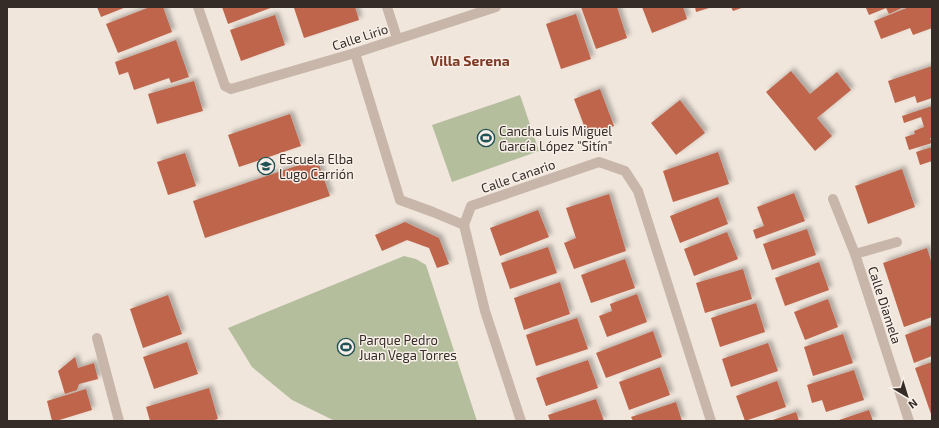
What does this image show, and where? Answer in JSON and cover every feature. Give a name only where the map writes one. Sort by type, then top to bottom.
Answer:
[{"type":"street","name":"Calle Lirio","points":[[198,7],[225,86],[231,89],[354,53],[496,7]]},
{"type":"street","points":[[387,7],[397,38]]},
{"type":"street","points":[[354,53],[400,200],[464,224],[485,310],[521,421]]},
{"type":"street","name":"Calle Canario","points":[[464,224],[471,206],[599,162],[625,171],[638,191],[711,421]]},
{"type":"street","name":"Calle Diamela","points":[[832,200],[855,254],[909,421]]},
{"type":"street","points":[[855,254],[897,242]]},
{"type":"street","points":[[97,338],[119,421]]},
{"type":"green space","name":"Cancha Luis Miguel García López \"Sitín\"","points":[[520,95],[539,151],[452,182],[432,125]]},
{"type":"green space","name":"Parque Pedro Juan Vega Torres","points":[[404,256],[416,259],[426,265],[477,421],[335,421],[292,400],[252,367],[228,328]]},
{"type":"building","points":[[97,7],[126,7],[101,17]]},
{"type":"building","points":[[150,7],[163,7],[172,32],[118,53],[106,24]]},
{"type":"building","points":[[222,7],[273,7],[228,24]]},
{"type":"building","points":[[355,7],[359,20],[304,38],[294,8]]},
{"type":"building","points":[[581,7],[617,7],[627,38],[596,49]]},
{"type":"building","points":[[642,7],[683,7],[687,19],[652,33]]},
{"type":"building","points":[[695,7],[712,7],[696,12]]},
{"type":"building","points":[[731,7],[744,7],[733,11]]},
{"type":"building","points":[[904,7],[889,14],[886,8],[869,15],[866,8]]},
{"type":"building","points":[[909,7],[932,7],[932,28],[913,35],[910,28],[881,39],[874,21]]},
{"type":"building","points":[[576,14],[591,59],[561,69],[546,24]]},
{"type":"building","points":[[275,15],[285,45],[241,61],[230,30]]},
{"type":"building","points":[[176,40],[189,77],[171,83],[169,78],[134,90],[128,72],[119,75],[115,62]]},
{"type":"building","points":[[932,66],[932,98],[917,103],[915,96],[895,103],[888,81]]},
{"type":"building","points":[[791,71],[810,94],[837,72],[851,90],[817,118],[832,136],[815,151],[766,92]]},
{"type":"building","points":[[194,81],[203,111],[157,124],[148,94]]},
{"type":"building","points":[[600,89],[614,126],[588,136],[574,99]]},
{"type":"building","points":[[680,100],[705,133],[676,155],[651,123]]},
{"type":"building","points":[[932,106],[932,138],[930,138],[932,143],[909,150],[905,137],[915,134],[914,131],[924,127],[921,117],[904,123],[902,116]]},
{"type":"building","points":[[290,114],[301,146],[239,167],[228,135]]},
{"type":"building","points":[[932,147],[932,161],[920,165],[916,152]]},
{"type":"building","points":[[718,152],[729,184],[673,202],[663,171]]},
{"type":"building","points":[[185,153],[196,186],[168,195],[157,162]]},
{"type":"building","points":[[317,159],[330,196],[205,238],[193,201]]},
{"type":"building","points":[[902,169],[915,207],[868,224],[855,186]]},
{"type":"building","points":[[794,193],[805,221],[756,239],[753,230],[764,226],[757,207]]},
{"type":"building","points":[[609,194],[626,251],[574,269],[564,243],[576,238],[566,208]]},
{"type":"building","points":[[718,197],[728,224],[680,243],[670,216]]},
{"type":"building","points":[[538,210],[549,237],[500,256],[490,228]]},
{"type":"building","points":[[405,222],[439,238],[449,264],[437,268],[429,248],[407,240],[382,251],[375,235]]},
{"type":"building","points":[[807,229],[816,255],[772,270],[763,244]]},
{"type":"building","points":[[727,232],[738,259],[694,276],[684,249]]},
{"type":"building","points":[[548,247],[557,273],[510,289],[501,263]]},
{"type":"building","points":[[927,248],[932,264],[932,317],[904,327],[883,263]]},
{"type":"building","points":[[625,259],[635,288],[591,303],[581,275]]},
{"type":"building","points":[[819,262],[829,290],[785,306],[775,278]]},
{"type":"building","points":[[743,269],[752,299],[705,313],[696,283]]},
{"type":"building","points":[[560,282],[570,314],[524,330],[514,298]]},
{"type":"building","points":[[637,294],[647,322],[607,337],[599,316],[612,311],[610,304]]},
{"type":"building","points":[[168,295],[182,334],[143,348],[130,309]]},
{"type":"building","points":[[828,299],[838,327],[805,340],[794,312]]},
{"type":"building","points":[[756,303],[765,332],[720,347],[711,318]]},
{"type":"building","points":[[577,318],[588,349],[536,366],[526,335]]},
{"type":"building","points":[[932,325],[932,356],[914,363],[905,335]]},
{"type":"building","points":[[653,331],[662,357],[606,378],[596,353]]},
{"type":"building","points":[[843,334],[853,363],[813,376],[804,347]]},
{"type":"building","points":[[187,342],[198,374],[154,389],[143,357]]},
{"type":"building","points":[[768,343],[778,371],[731,387],[722,359]]},
{"type":"building","points":[[75,357],[78,368],[94,363],[98,379],[79,384],[77,390],[65,394],[58,371]]},
{"type":"building","points":[[588,360],[598,388],[546,406],[536,378]]},
{"type":"building","points":[[932,362],[932,417],[915,368]]},
{"type":"building","points":[[660,367],[670,395],[629,410],[619,382]]},
{"type":"building","points":[[854,370],[864,400],[826,412],[822,400],[812,403],[807,385]]},
{"type":"building","points":[[777,381],[786,407],[745,421],[736,396]]},
{"type":"building","points":[[209,388],[218,419],[211,421],[150,421],[146,407]]},
{"type":"building","points":[[86,389],[92,410],[52,421],[47,401]]},
{"type":"building","points":[[596,399],[604,421],[550,421],[548,415]]},
{"type":"building","points":[[676,402],[682,421],[633,421],[631,417]]},
{"type":"building","points":[[869,410],[873,421],[836,421]]},
{"type":"building","points":[[796,412],[799,421],[770,421]]},
{"type":"place","name":"Cancha Luis Miguel García López \"Sitín\"","points":[[486,138]]},
{"type":"place","name":"Escuela Elba Lugo Carrión","points":[[266,166]]},
{"type":"place","name":"Parque Pedro Juan Vega Torres","points":[[346,347]]},
{"type":"district","name":"Villa Serena","points":[[470,61]]}]
